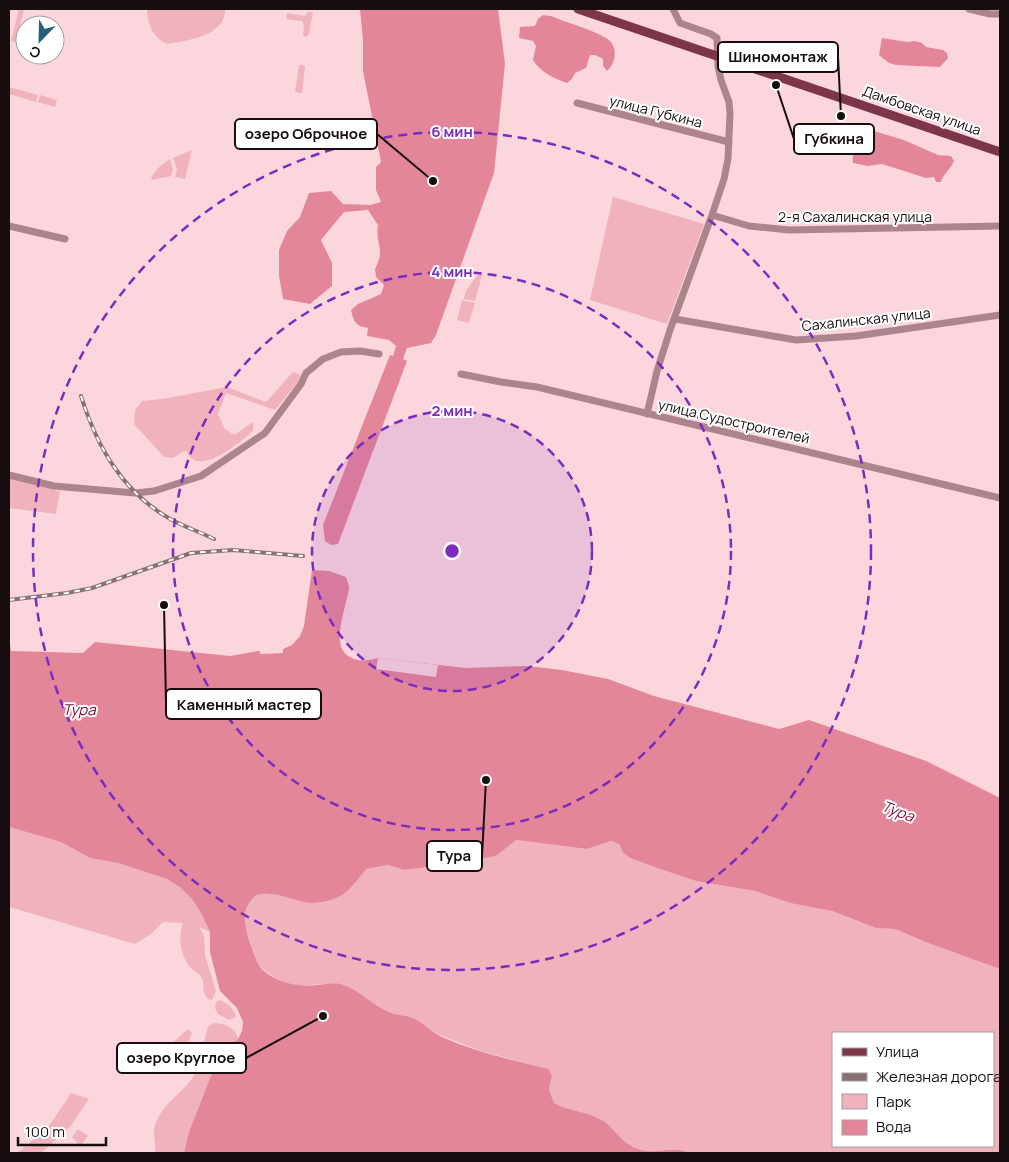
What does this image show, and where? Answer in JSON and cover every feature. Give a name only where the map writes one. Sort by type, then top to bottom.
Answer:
[{"type":"main road","name":"Дамбовская улица","points":[[578,9],[1000,152]]},
{"type":"street","points":[[647,414],[657,371],[712,215],[724,179],[728,159],[729,102],[721,80],[717,56],[717,38],[680,23],[673,9]]},
{"type":"street","points":[[969,9],[990,14],[1000,14]]},
{"type":"street","name":"улица Губкина","points":[[577,103],[729,142]]},
{"type":"street","name":"2-я Сахалинская улица","points":[[712,215],[749,226],[789,230],[1000,226]]},
{"type":"street","points":[[9,226],[65,239]]},
{"type":"street","name":"Сахалинская улица","points":[[675,319],[772,336],[812,339],[858,336],[1000,315]]},
{"type":"street","points":[[9,475],[54,486],[135,493],[154,491],[201,476],[265,433],[301,384],[306,373],[323,359],[341,352],[360,351],[378,354]]},
{"type":"street","name":"улица Судостроителей","points":[[461,374],[537,387],[1000,498]]},
{"type":"green space","points":[[19,9],[24,9],[23,15],[18,15]]},
{"type":"green space","points":[[147,9],[225,9],[224,18],[213,31],[196,38],[168,44],[158,38],[152,30],[148,20]]},
{"type":"green space","points":[[308,12],[313,12],[309,34],[306,37],[303,36],[304,25],[302,21],[286,19],[287,13],[305,16]]},
{"type":"green space","points":[[15,25],[15,42],[11,41]]},
{"type":"green space","points":[[299,65],[305,67],[302,93],[295,92]]},
{"type":"green space","points":[[9,87],[38,95],[36,102],[9,94]]},
{"type":"green space","points":[[40,95],[57,100],[55,107],[38,102]]},
{"type":"green space","points":[[192,150],[185,179],[175,177],[177,170],[173,158]]},
{"type":"green space","points":[[170,159],[173,169],[171,176],[151,180],[161,165]]},
{"type":"green space","points":[[613,197],[704,224],[667,324],[590,300]]},
{"type":"green space","points":[[478,274],[482,275],[475,301],[464,299],[466,291]]},
{"type":"green space","points":[[462,300],[475,303],[469,323],[457,320]]},
{"type":"green space","points":[[293,372],[300,375],[298,382],[275,410],[226,393],[218,414],[225,429],[234,435],[253,422],[253,431],[226,451],[211,459],[195,460],[190,457],[186,450],[173,458],[164,457],[134,424],[135,410],[142,401],[227,387],[266,402]]},
{"type":"green space","points":[[9,478],[60,491],[56,514],[9,508]]},
{"type":"green space","points":[[9,827],[61,842],[90,858],[118,863],[167,879],[180,886],[192,899],[210,932],[199,927],[204,936],[205,955],[216,991],[212,1000],[208,999],[201,977],[189,966],[182,951],[180,939],[183,923],[163,922],[150,935],[135,944],[9,907]]},
{"type":"green space","points":[[516,840],[587,849],[611,841],[619,844],[630,858],[696,881],[755,891],[790,903],[832,911],[876,928],[895,929],[1000,969],[1000,1153],[692,1153],[679,1150],[643,1150],[628,1144],[599,1118],[554,1103],[549,1090],[552,1076],[549,1069],[481,1051],[440,1035],[414,1019],[390,1013],[334,983],[289,985],[265,971],[258,964],[245,927],[245,915],[248,904],[254,896],[264,892],[312,903],[336,898],[353,886],[365,869],[388,865],[404,870],[461,863],[496,856]]},
{"type":"green space","points":[[219,1000],[230,1006],[236,1017],[229,1020],[218,1014],[215,1008]]},
{"type":"green space","points":[[214,1023],[229,1027],[235,1032],[238,1039],[218,1060],[214,1068],[189,1132],[184,1153],[154,1153],[154,1129],[157,1120],[166,1106],[188,1084],[196,1072],[208,1027]]},
{"type":"green space","points":[[188,1029],[192,1033],[178,1060],[163,1069],[160,1064],[170,1045]]},
{"type":"green space","points":[[71,1093],[89,1099],[70,1127],[41,1153],[17,1153],[47,1129]]},
{"type":"green space","points":[[78,1129],[88,1136],[80,1146],[72,1137]]},
{"type":"water","points":[[360,9],[498,9],[505,64],[494,173],[436,335],[431,343],[407,348],[403,359],[407,361],[338,544],[331,545],[325,541],[323,525],[390,355],[393,356],[396,346],[389,340],[367,336],[368,328],[356,323],[351,310],[358,304],[381,294],[384,285],[376,277],[375,269],[380,256],[378,225],[368,210],[344,212],[321,240],[332,263],[332,286],[310,304],[283,299],[279,276],[279,250],[287,231],[300,217],[309,193],[331,191],[343,204],[370,205],[381,202],[376,190],[376,167],[381,162],[363,71]]},
{"type":"water","points":[[543,15],[593,31],[610,41],[615,54],[613,63],[607,71],[603,66],[603,59],[590,55],[586,68],[575,73],[567,83],[553,77],[536,64],[533,60],[536,46],[533,41],[519,38],[520,27],[535,26],[538,19]]},
{"type":"water","points":[[882,38],[922,43],[926,47],[943,50],[947,53],[948,58],[940,67],[889,63],[879,55]]},
{"type":"water","points":[[867,129],[904,140],[938,155],[951,156],[954,161],[941,182],[936,182],[934,177],[926,178],[882,164],[868,166],[853,163],[854,154],[863,140],[863,133]]},
{"type":"water","name":"Тура","points":[[312,570],[329,571],[346,577],[349,588],[341,624],[340,642],[348,656],[355,659],[378,658],[465,668],[527,666],[562,670],[608,679],[654,696],[779,729],[809,720],[926,761],[1000,798],[1000,969],[895,929],[876,928],[832,911],[790,903],[755,891],[696,881],[630,858],[623,852],[619,844],[611,841],[587,849],[516,840],[496,856],[461,863],[404,870],[388,865],[366,869],[349,889],[330,900],[310,903],[272,894],[258,895],[253,898],[246,910],[245,922],[254,954],[262,969],[276,979],[290,984],[340,984],[354,990],[383,1009],[415,1019],[440,1036],[453,1042],[549,1069],[552,1076],[549,1090],[554,1103],[599,1118],[628,1144],[638,1149],[648,1151],[679,1150],[692,1153],[184,1153],[189,1132],[214,1068],[218,1060],[238,1039],[242,1031],[243,1022],[237,1008],[220,991],[210,952],[210,932],[192,899],[180,887],[167,879],[118,863],[90,858],[61,842],[9,827],[9,638],[11,651],[83,653],[95,642],[230,656],[259,651],[281,650],[292,645],[300,636],[304,626]]},
{"type":"pier","points":[[283,646],[283,653],[260,654],[260,648]]},
{"type":"pier","points":[[378,658],[438,665],[436,677],[376,669]]},
{"type":"railway","points":[[81,396],[87,415],[104,451],[114,467],[139,496],[177,523],[214,539]]},
{"type":"railway","points":[[9,600],[92,588],[191,553],[233,550],[303,556]]},
{"type":"place","name":"Губкина","points":[[776,85]]},
{"type":"place","name":"Шиномонтаж","points":[[841,116]]},
{"type":"place","name":"озеро Оброчное","points":[[433,181]]},
{"type":"place","name":"Каменный мастер","points":[[164,605]]},
{"type":"place","name":"Тура","points":[[486,780]]},
{"type":"place","name":"озеро Круглое","points":[[323,1016]]}]
